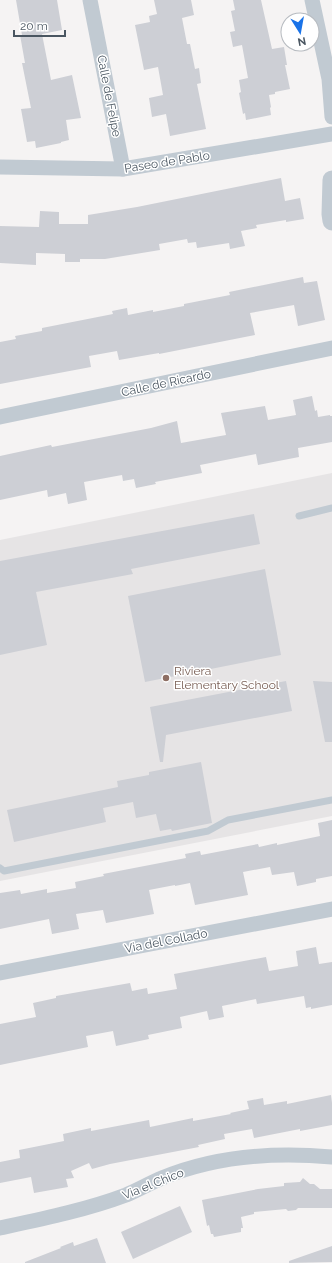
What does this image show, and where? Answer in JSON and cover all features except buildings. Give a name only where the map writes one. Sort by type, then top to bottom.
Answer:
[{"type":"street","name":"Calle de Felipe","points":[[90,0],[123,169]]},
{"type":"street","points":[[312,0],[330,79],[332,117]]},
{"type":"street","name":"Paseo de Pablo","points":[[0,167],[123,169],[332,134]]},
{"type":"street","points":[[332,180],[332,221]]},
{"type":"street","name":"Calle de Ricardo","points":[[0,417],[332,348]]},
{"type":"street","name":"Via del Collado","points":[[0,973],[332,909]]},
{"type":"street","name":"Via el Chico","points":[[0,1228],[87,1207],[127,1195],[162,1178],[198,1166],[272,1155],[304,1154],[332,1157]]},
{"type":"lane","points":[[299,516],[332,508]]},
{"type":"lane","points":[[0,868],[4,871],[208,831],[228,820],[332,800]]},
{"type":"shaded area","name":"Riviera Elementary School","points":[[332,473],[332,816],[0,881],[0,540]]},
{"type":"place","name":"Riviera Elementary School","points":[[166,678]]}]
